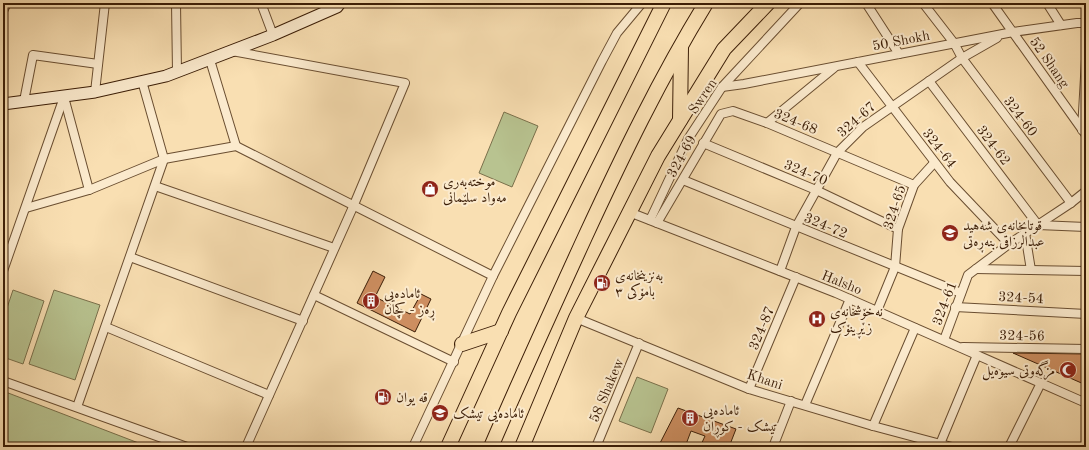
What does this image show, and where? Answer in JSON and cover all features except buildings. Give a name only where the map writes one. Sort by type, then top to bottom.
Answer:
[{"type":"highway","points":[[448,447],[501,331],[664,3]]},
{"type":"highway","points":[[491,447],[533,349],[631,136],[682,43],[706,3]]},
{"type":"highway","points":[[522,447],[576,318],[658,156],[724,49],[768,3]]},
{"type":"highway","points":[[680,120],[682,43]]},
{"type":"highway","points":[[462,344],[501,331]]},
{"type":"street","points":[[95,92],[105,3]]},
{"type":"street","points":[[176,3],[177,72]]},
{"type":"street","points":[[261,3],[273,35]]},
{"type":"street","points":[[3,104],[95,92],[142,82],[177,72],[273,35],[337,7],[340,3]]},
{"type":"street","points":[[414,447],[493,276],[602,61],[617,33],[642,3]]},
{"type":"street","name":"Swren","points":[[653,221],[688,139],[722,87],[800,3]]},
{"type":"street","points":[[866,3],[899,54]]},
{"type":"street","name":"324-60","points":[[923,3],[954,43],[962,58],[1071,203]]},
{"type":"street","name":"52 Shang","points":[[992,3],[1084,133]]},
{"type":"street","points":[[1047,3],[1061,25]]},
{"type":"street","name":"50 Shokh","points":[[722,87],[1013,32],[1086,23]]},
{"type":"street","name":"324-67","points":[[780,271],[796,227],[838,153],[863,127],[892,106],[962,58],[1003,34]]},
{"type":"street","points":[[231,51],[405,83],[353,207],[246,447]]},
{"type":"street","points":[[24,101],[33,55],[98,64]]},
{"type":"street","points":[[1084,133],[1086,59]]},
{"type":"street","points":[[210,60],[236,146]]},
{"type":"street","name":"324-64","points":[[858,62],[934,163],[1009,244]]},
{"type":"street","points":[[767,123],[836,66]]},
{"type":"street","name":"324-62","points":[[929,81],[1038,225]]},
{"type":"street","points":[[77,407],[164,159],[142,82]]},
{"type":"street","points":[[64,97],[89,190]]},
{"type":"street","points":[[3,271],[64,97]]},
{"type":"street","name":"324-68","points":[[733,111],[767,123],[914,185]]},
{"type":"street","name":"324-69","points":[[653,221],[683,180],[721,114],[733,111]]},
{"type":"street","name":"324-70","points":[[703,143],[816,190],[898,229]]},
{"type":"street","points":[[26,208],[89,190],[164,159],[236,146],[353,207],[493,276]]},
{"type":"street","name":"324-65","points":[[877,311],[895,267],[898,229],[914,185],[934,163]]},
{"type":"street","name":"324-72","points":[[683,180],[961,293]]},
{"type":"street","points":[[155,186],[334,248]]},
{"type":"street","name":"324-61","points":[[944,340],[955,306],[968,275],[1009,244],[1071,203],[1086,191]]},
{"type":"street","name":"Halsho","points":[[629,212],[850,299],[1086,403]]},
{"type":"street","points":[[1038,225],[1086,226]]},
{"type":"street","points":[[1025,233],[1031,270]]},
{"type":"street","points":[[130,257],[303,321]]},
{"type":"street","points":[[976,269],[1086,271]]},
{"type":"street","name":"324-87","points":[[750,389],[796,277]]},
{"type":"street","points":[[314,295],[454,362]]},
{"type":"street","points":[[805,405],[850,299]]},
{"type":"street","name":"324-54","points":[[955,306],[1086,314]]},
{"type":"street","name":"Khani","points":[[576,318],[750,389],[873,426],[952,447]]},
{"type":"street","points":[[106,327],[269,395]]},
{"type":"street","points":[[873,426],[915,328]]},
{"type":"street","name":"58 Shakew","points":[[596,447],[639,343]]},
{"type":"street","name":"324-56","points":[[958,346],[1086,349]]},
{"type":"street","points":[[940,444],[977,355]]},
{"type":"street","points":[[3,381],[187,447]]},
{"type":"street","points":[[1010,447],[1040,383]]},
{"type":"street","points":[[773,447],[791,401]]},
{"type":"green space","points":[[504,112],[538,126],[512,187],[479,173]]},
{"type":"green space","points":[[13,290],[44,301],[23,364],[3,357],[3,320]]},
{"type":"green space","points":[[54,290],[100,305],[75,380],[29,364]]},
{"type":"green space","points":[[637,377],[668,389],[651,433],[619,421]]},
{"type":"green space","points":[[3,391],[149,447],[3,447]]},
{"type":"place","name":"موختەبەری مەواد سلێمانی","points":[[430,189]]},
{"type":"place","name":"قوتابخانەی شەهید عبدالرزاقی بنەڕەتی","points":[[950,233]]},
{"type":"place","name":"بەنزینخانەی بامۆکی ٣","points":[[602,283]]},
{"type":"place","name":"ئامادەیی ڕەز - کچان","points":[[371,301]]},
{"type":"place","name":"نەخۆشخانەی زێڕینۆک","points":[[817,319]]},
{"type":"place","name":"مزگەوتی سیوەیل","points":[[1068,370]]},
{"type":"place","name":"قه یوان","points":[[383,397]]},
{"type":"place","name":"ئامادەیی تیشک","points":[[440,413]]},
{"type":"place","name":"ئامادەیی تیشک - کوڕان","points":[[690,418]]}]
